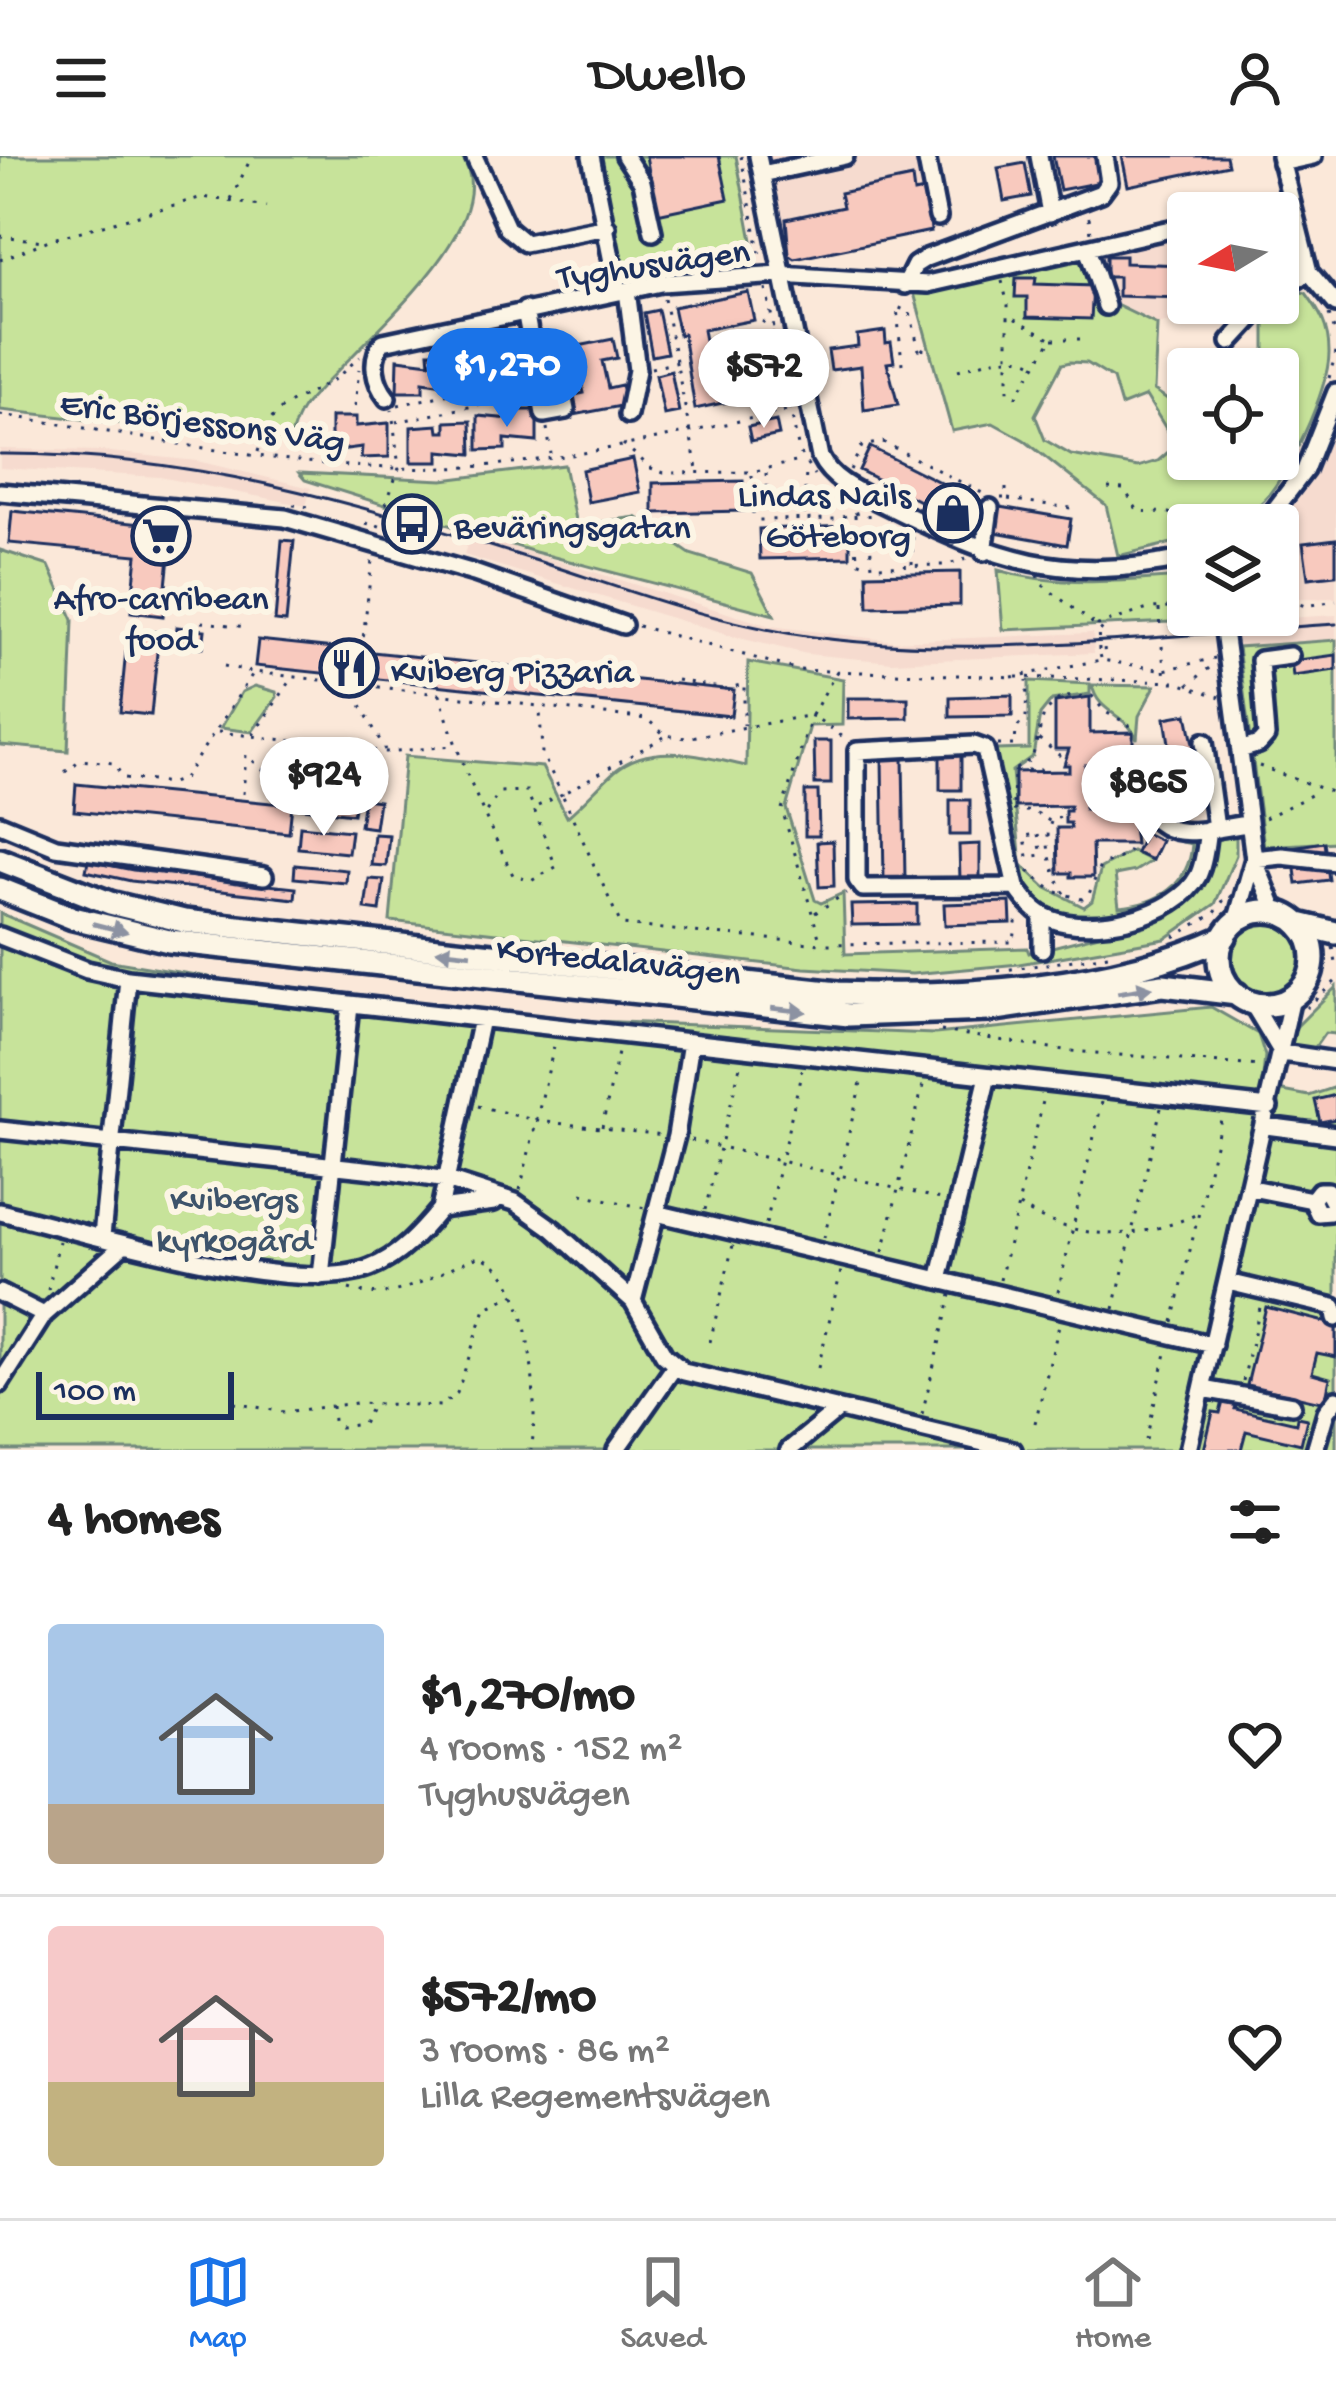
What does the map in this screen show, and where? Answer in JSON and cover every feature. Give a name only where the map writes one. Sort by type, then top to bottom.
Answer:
[{"type":"main road","name":"Kortedalavägen","points":[[0,860],[110,904],[205,924],[838,993],[938,993],[1158,964],[1235,920],[1276,912]]},
{"type":"main road","name":"Kortedalavägen","points":[[0,890],[73,918],[169,941],[812,1012],[898,1016],[989,1010],[1163,985],[1275,1004],[1336,968]]},
{"type":"main road","points":[[1276,912],[1299,924],[1336,933]]},
{"type":"main road","points":[[1235,920],[1220,968],[1245,999]]},
{"type":"main road","points":[[1298,991],[1313,953],[1299,924]]},
{"type":"street","points":[[474,156],[507,228],[525,243],[608,233]]},
{"type":"street","points":[[591,156],[637,370],[628,415]]},
{"type":"street","points":[[626,156],[642,182],[652,232]]},
{"type":"street","points":[[758,156],[772,276],[820,458],[844,482],[981,557],[1115,569],[1167,561]]},
{"type":"street","points":[[762,174],[845,156]]},
{"type":"street","points":[[926,156],[938,218]]},
{"type":"street","points":[[1039,156],[1050,213]]},
{"type":"street","points":[[905,285],[915,265],[926,258],[1050,213],[1086,210],[1106,187],[1105,156]]},
{"type":"street","points":[[1288,192],[1280,159],[1313,156]]},
{"type":"street","name":"Tyghusvägen","points":[[378,349],[526,310],[661,284],[772,276],[905,285],[1167,230]]},
{"type":"street","points":[[1299,235],[1309,272],[1331,310]]},
{"type":"street","points":[[1087,248],[1106,306]]},
{"type":"street","points":[[1299,278],[1309,272]]},
{"type":"street","points":[[526,310],[538,379]]},
{"type":"street","points":[[1230,342],[1247,324]]},
{"type":"street","points":[[378,349],[378,387],[389,403]]},
{"type":"street","points":[[1279,504],[1305,470],[1336,392]]},
{"type":"street","points":[[0,491],[285,518],[474,573],[623,625]]},
{"type":"street","points":[[981,557],[990,508]]},
{"type":"street","points":[[1225,636],[1254,823],[1254,859],[1235,920]]},
{"type":"street","points":[[1241,758],[1266,736],[1260,661],[1290,656]]},
{"type":"street","points":[[1017,895],[985,749],[974,745],[857,752],[857,880],[863,887],[1017,895],[1042,915],[1080,925],[1163,909],[1198,875],[1212,828],[1204,742]]},
{"type":"street","points":[[1119,789],[1167,828],[1254,823]]},
{"type":"street","points":[[0,824],[56,847],[264,876]]},
{"type":"street","points":[[1254,859],[1282,856],[1336,862]]},
{"type":"street","points":[[1254,859],[1276,912]]},
{"type":"street","points":[[1042,915],[1042,949]]},
{"type":"street","points":[[0,936],[87,970],[128,979],[1269,1107]]},
{"type":"street","points":[[102,1236],[128,979]]},
{"type":"street","points":[[1188,1450],[1298,991]]},
{"type":"street","points":[[1245,999],[1280,1060]]},
{"type":"street","points":[[327,1277],[350,1005]]},
{"type":"street","points":[[0,1212],[102,1236],[121,1247],[172,1252],[271,1273],[327,1277],[374,1267],[401,1249],[440,1209],[482,1019]]},
{"type":"street","points":[[633,1301],[676,1136],[691,1042]]},
{"type":"street","points":[[1280,1060],[1336,1061]]},
{"type":"street","points":[[946,1282],[958,1203],[988,1076]]},
{"type":"street","points":[[1266,1126],[1336,1135]]},
{"type":"street","points":[[0,1130],[447,1180],[515,1202],[543,1221],[633,1301],[675,1366],[1013,1450]]},
{"type":"street","points":[[1251,1188],[1312,1200]]},
{"type":"street","points":[[440,1209],[475,1201],[515,1202]]},
{"type":"street","points":[[656,1213],[1214,1345]]},
{"type":"street","points":[[0,1384],[44,1315],[121,1247]]},
{"type":"street","points":[[1228,1282],[1334,1306],[1336,1318]]},
{"type":"street","points":[[0,1293],[44,1315]]},
{"type":"street","points":[[616,1450],[675,1366]]},
{"type":"street","points":[[1203,1389],[1292,1406]]},
{"type":"street","points":[[1315,1450],[1326,1412],[1336,1399]]},
{"type":"street","points":[[789,1450],[839,1409]]},
{"type":"path","points":[[230,201],[252,156]]},
{"type":"path","points":[[741,156],[772,276],[771,311],[802,461],[821,482]]},
{"type":"path","points":[[0,260],[45,241],[203,196],[266,207]]},
{"type":"path","points":[[0,236],[45,241]]},
{"type":"path","points":[[999,268],[1008,315],[1008,393],[1016,396],[1052,339]]},
{"type":"path","points":[[661,284],[698,474]]},
{"type":"path","points":[[901,352],[918,348],[910,312],[897,308],[902,364]]},
{"type":"path","points":[[1331,310],[1336,334]]},
{"type":"path","points":[[749,343],[771,311]]},
{"type":"path","points":[[1008,315],[1052,339],[1081,339]]},
{"type":"path","points":[[708,356],[749,343],[763,344],[775,330]]},
{"type":"path","points":[[355,406],[356,375],[378,349]]},
{"type":"path","points":[[257,454],[266,422],[288,401],[332,381],[357,358],[378,349]]},
{"type":"path","points":[[958,370],[1009,358],[1035,364]]},
{"type":"path","points":[[637,370],[688,360]]},
{"type":"path","points":[[399,468],[396,422],[389,403],[538,379]]},
{"type":"path","points":[[396,422],[538,379]]},
{"type":"path","name":"Eric Börjessons Väg","points":[[0,415],[257,454],[399,468],[450,468],[623,444],[790,410]]},
{"type":"path","points":[[548,438],[552,456]]},
{"type":"path","points":[[844,482],[862,446],[883,442],[983,494],[1077,509]]},
{"type":"path","points":[[623,444],[656,470],[698,474],[752,472],[802,461]]},
{"type":"path","points":[[766,470],[769,519]]},
{"type":"path","points":[[804,518],[807,470]]},
{"type":"path","points":[[752,472],[754,516],[855,515],[868,506],[872,566]]},
{"type":"path","points":[[1006,481],[1006,498]]},
{"type":"path","points":[[1108,488],[1124,489],[1138,511],[1167,513]]},
{"type":"path","points":[[383,512],[401,518]]},
{"type":"path","points":[[855,515],[857,561],[862,566],[954,564],[981,557]]},
{"type":"path","points":[[901,522],[913,528],[912,566]]},
{"type":"path","points":[[366,524],[378,527]]},
{"type":"path","points":[[955,544],[981,557]]},
{"type":"path","points":[[1024,572],[1051,576]]},
{"type":"path","points":[[1036,575],[1040,584],[1107,634]]},
{"type":"path","points":[[1299,604],[1336,602]]},
{"type":"path","points":[[1159,607],[1160,632]]},
{"type":"path","points":[[1097,625],[1167,607]]},
{"type":"path","points":[[202,622],[248,627]]},
{"type":"path","points":[[623,625],[785,667],[1165,682],[1222,698]]},
{"type":"path","points":[[1097,625],[1101,660]]},
{"type":"path","points":[[1162,646],[1165,682]]},
{"type":"path","points":[[1100,650],[1113,649]]},
{"type":"path","points":[[1006,678],[1101,660],[1164,670],[1216,658],[1205,674],[1186,685]]},
{"type":"path","points":[[224,666],[646,719],[665,735],[686,738],[812,715],[840,731],[857,752]]},
{"type":"path","points":[[821,944],[782,809],[812,715],[838,671]]},
{"type":"path","points":[[65,772],[80,760],[113,764],[124,778],[172,783],[184,778],[254,672]]},
{"type":"path","points":[[252,736],[294,676]]},
{"type":"path","points":[[985,749],[1016,746],[1016,729],[1026,717],[1027,678]]},
{"type":"path","points":[[677,680],[725,688],[744,684],[744,727]]},
{"type":"path","points":[[1092,680],[1092,696]]},
{"type":"path","points":[[349,681],[386,752]]},
{"type":"path","points":[[440,692],[454,746],[485,814],[513,875],[531,880],[550,874],[557,859],[527,791],[508,789],[491,798],[485,814]]},
{"type":"path","points":[[1014,770],[1032,759],[1044,714],[1053,700],[1092,696],[1133,732],[1138,772],[1119,789]]},
{"type":"path","points":[[541,706],[542,754],[621,926],[821,944],[1016,942],[1017,895]]},
{"type":"path","points":[[215,731],[386,752],[454,746]]},
{"type":"path","points":[[536,806],[665,735]]},
{"type":"path","points":[[1039,739],[1064,759]]},
{"type":"path","points":[[243,794],[246,754],[288,790],[288,799]]},
{"type":"path","points":[[1241,758],[1336,794]]},
{"type":"path","points":[[1014,770],[1050,770]]},
{"type":"path","points":[[1014,770],[1015,821]]},
{"type":"path","points":[[1254,823],[1318,791]]},
{"type":"path","points":[[1013,810],[1035,812],[1052,822]]},
{"type":"path","points":[[1052,822],[1065,814]]},
{"type":"path","points":[[1052,822],[1049,844],[1054,874],[1065,895]]},
{"type":"path","points":[[1039,834],[1042,855],[1028,857],[1027,847],[1025,836],[1039,834]]},
{"type":"path","points":[[1017,837],[1023,865],[1032,876],[1065,895],[1088,896],[1100,866],[1124,856],[1136,844]]},
{"type":"path","points":[[1040,846],[1049,844]]},
{"type":"path","points":[[1019,848],[1027,847]]},
{"type":"path","points":[[815,914],[850,891],[860,893]]},
{"type":"path","points":[[1164,943],[1215,913],[1227,895],[1235,920]]},
{"type":"path","points":[[988,973],[1123,953]]},
{"type":"path","points":[[515,1202],[559,1028]]},
{"type":"path","points":[[938,1030],[1070,1051],[1280,1060]]},
{"type":"path","points":[[602,1129],[622,1035]]},
{"type":"path","points":[[702,1223],[744,1048]]},
{"type":"path","points":[[763,1238],[806,1055]]},
{"type":"path","points":[[821,1252],[866,1062]]},
{"type":"path","points":[[880,1266],[927,1070]]},
{"type":"path","points":[[997,1294],[1047,1082]]},
{"type":"path","points":[[1035,1423],[1105,1089]]},
{"type":"path","points":[[1112,1321],[1164,1095]]},
{"type":"path","points":[[464,1102],[538,1121],[676,1136],[958,1203]]},
{"type":"path","points":[[1146,1440],[1225,1102]]},
{"type":"path","points":[[582,1193],[656,1213]]},
{"type":"path","points":[[1019,1206],[1073,1230],[1132,1235],[1199,1214]]},
{"type":"path","points":[[44,1315],[59,1244],[58,1226]]},
{"type":"path","points":[[710,1342],[736,1232]]},
{"type":"path","points":[[327,1277],[355,1291],[391,1293],[440,1278],[479,1257],[501,1268],[514,1294],[535,1393],[531,1450]]},
{"type":"path","points":[[818,1368],[845,1258]]},
{"type":"path","points":[[918,1427],[946,1282]]},
{"type":"path","points":[[1243,1381],[1264,1291]]},
{"type":"path","points":[[234,1403],[284,1412],[332,1404],[441,1406],[457,1393],[485,1309],[514,1294]]},
{"type":"path","points":[[332,1404],[333,1421],[352,1428],[363,1424],[373,1404]]},
{"type":"shaded area","points":[[767,156],[920,156],[935,230],[789,262]]},
{"type":"shaded area","points":[[1167,234],[1167,323],[1157,325],[1110,302],[1097,249]]},
{"type":"shaded area","points":[[1336,425],[1336,598],[1299,599],[1299,504],[1294,504],[1314,476]]},
{"type":"shaded area","points":[[0,449],[101,451],[197,461],[311,488],[306,506],[160,477],[0,468]]},
{"type":"shaded area","points":[[470,534],[770,626],[894,641],[1093,633],[1094,653],[892,662],[807,654],[731,636],[464,555]]},
{"type":"shaded area","points":[[1336,615],[1336,640],[1238,647],[1237,636],[1299,636],[1299,617]]},
{"type":"green space","points":[[0,156],[461,156],[471,185],[463,218],[444,254],[303,408],[289,442],[0,410]]},
{"type":"green space","points":[[599,156],[736,156],[755,256],[622,283]]},
{"type":"green space","points":[[1097,249],[1110,302],[1157,325],[1154,390],[1167,399],[1167,430],[1146,396],[1121,406],[1113,379],[1087,363],[1070,362],[1062,364],[1035,415],[1045,440],[1071,455],[1138,467],[1167,453],[1167,480],[1278,480],[1260,504],[1167,504],[1167,544],[1118,556],[1106,505],[1024,440],[993,423],[952,431],[914,293]]},
{"type":"green space","points":[[1299,292],[1306,293],[1319,313],[1329,343],[1314,410],[1299,443],[1299,348],[1265,348],[1265,324],[1299,324]]},
{"type":"green space","points":[[564,465],[576,525],[636,517],[690,554],[752,573],[774,615],[535,552],[305,480],[299,473],[443,480]]},
{"type":"green space","points":[[0,550],[49,566],[73,620],[68,751],[0,745]]},
{"type":"green space","points":[[998,570],[1045,580],[1167,578],[1167,622],[1003,630]]},
{"type":"green space","points":[[1336,640],[1336,842],[1264,846],[1238,647]]},
{"type":"green space","points":[[748,662],[843,679],[842,725],[810,726],[786,808],[815,900],[821,903],[843,893],[845,954],[1027,948],[1029,953],[1169,917],[1199,889],[1215,840],[1236,836],[1236,855],[1215,904],[1165,939],[1019,964],[912,974],[804,968],[390,921],[405,756],[542,767],[567,817],[615,771],[645,756],[679,754],[746,766]]},
{"type":"green space","points":[[1029,681],[1090,684],[1090,694],[1052,700],[1040,715],[1033,756],[1012,771],[1021,864],[1045,887],[1084,907],[1092,901],[1101,868],[1132,851],[1151,861],[1115,875],[1119,907],[1146,902],[1169,890],[1190,858],[1192,844],[1182,842],[1200,839],[1188,878],[1167,899],[1131,913],[1089,918],[1052,913],[1029,894],[1014,857],[993,754],[1029,749]]},
{"type":"green space","points":[[1092,685],[1155,686],[1139,716],[1137,739],[1100,702]]},
{"type":"green space","points":[[255,686],[276,692],[277,697],[252,732],[221,728],[242,692]]},
{"type":"green space","points":[[0,898],[39,914],[798,1019],[1184,994],[997,1021],[839,1026],[192,957],[84,933],[0,902]]},
{"type":"green space","name":"Kvibergs kyrkogård","points":[[0,913],[111,961],[324,996],[592,1021],[935,1034],[1211,1007],[1258,1034],[1265,1056],[1262,1087],[1309,1096],[1336,1087],[1336,1450],[0,1450]]},
{"type":"green space","points":[[1267,919],[1295,931],[1307,959],[1295,987],[1267,999],[1239,987],[1227,959],[1239,931]]},
{"type":"green space","points":[[1336,987],[1336,1034],[1325,1033],[1313,1050],[1291,1048],[1295,1028]]},
{"type":"building","points":[[646,156],[719,156],[728,199],[657,214]]},
{"type":"building","points":[[1053,156],[1096,156],[1101,182],[1060,190]]},
{"type":"building","points":[[1122,156],[1226,156],[1228,165],[1128,186]]},
{"type":"building","points":[[1025,163],[1031,196],[1004,201],[998,168]]},
{"type":"building","points":[[912,178],[914,193],[923,191],[928,197],[931,231],[795,259],[789,255],[786,219],[843,207],[840,193]]},
{"type":"building","points":[[1106,256],[1125,256],[1125,263],[1167,264],[1167,298],[1118,296],[1118,277],[1106,277]]},
{"type":"building","points":[[1016,278],[1036,278],[1035,284],[1093,286],[1091,319],[1027,317],[1027,297],[1015,297]]},
{"type":"building","points":[[748,292],[754,320],[703,330],[712,376],[763,365],[769,393],[695,409],[683,334],[679,335],[673,307]]},
{"type":"building","points":[[658,310],[667,353],[652,356],[644,313]]},
{"type":"building","points":[[885,331],[886,343],[891,342],[894,362],[887,363],[898,405],[864,410],[861,366],[831,370],[828,350],[858,346],[857,335]]},
{"type":"building","points":[[497,339],[524,339],[524,374],[492,370],[492,380],[465,380],[465,347],[497,351]]},
{"type":"building","points":[[613,339],[617,358],[602,361],[608,388],[621,385],[626,405],[574,415],[570,396],[584,393],[578,367],[563,370],[559,350]]},
{"type":"building","points":[[429,352],[458,352],[458,387],[423,382],[423,392],[397,392],[398,359],[430,363]]},
{"type":"building","points":[[671,371],[679,412],[664,415],[656,375]]},
{"type":"building","points":[[511,410],[537,410],[537,442],[505,439],[505,449],[478,450],[478,416],[511,419]]},
{"type":"building","points":[[331,417],[356,417],[356,426],[389,423],[389,457],[361,458],[362,447],[331,451]]},
{"type":"building","points":[[471,421],[472,454],[439,451],[439,462],[411,462],[411,427],[438,425],[439,432],[446,432],[446,422]]},
{"type":"building","points":[[776,421],[779,435],[751,441],[748,427]]},
{"type":"building","points":[[870,447],[969,497],[957,520],[859,470]]},
{"type":"building","points":[[633,459],[640,492],[588,502],[582,470]]},
{"type":"building","points":[[743,481],[744,511],[653,513],[653,483]]},
{"type":"building","points":[[995,506],[1071,519],[1067,545],[990,531]]},
{"type":"building","points":[[12,511],[172,527],[163,616],[131,612],[137,555],[9,543]]},
{"type":"building","points":[[850,526],[850,557],[760,559],[759,529]]},
{"type":"building","points":[[1336,539],[1336,575],[1308,578],[1303,543]]},
{"type":"building","points":[[282,540],[294,541],[286,622],[275,621]]},
{"type":"building","points":[[960,572],[960,605],[868,607],[867,574]]},
{"type":"building","points":[[177,627],[205,630],[203,648],[175,646]]},
{"type":"building","points":[[128,630],[159,632],[151,715],[120,712]]},
{"type":"building","points":[[258,640],[734,690],[731,716],[255,666]]},
{"type":"building","points":[[1336,655],[1336,670],[1293,676],[1291,661]]},
{"type":"building","points":[[1012,695],[1012,716],[950,717],[950,697]]},
{"type":"building","points":[[1090,697],[1090,733],[1133,732],[1133,753],[1130,764],[1085,765],[1085,775],[1098,775],[1098,790],[1085,790],[1085,809],[1131,809],[1135,844],[1092,844],[1093,877],[1071,877],[1071,873],[1058,873],[1057,828],[1071,828],[1065,823],[1070,806],[1015,807],[1015,772],[1069,771],[1069,765],[1064,765],[1069,749],[1055,749],[1055,702]]},
{"type":"building","points":[[848,698],[908,698],[908,718],[848,719]]},
{"type":"building","points":[[1187,714],[1196,759],[1196,808],[1172,808],[1165,718]]},
{"type":"building","points":[[814,741],[831,741],[831,784],[815,784]]},
{"type":"building","points":[[940,754],[961,754],[961,790],[940,790]]},
{"type":"building","points":[[882,758],[903,758],[905,880],[884,880]]},
{"type":"building","points":[[76,784],[292,805],[289,833],[74,811]]},
{"type":"building","points":[[805,791],[818,791],[819,836],[805,836]]},
{"type":"building","points":[[304,793],[355,799],[353,814],[302,808]]},
{"type":"building","points":[[364,799],[379,801],[375,828],[360,826]]},
{"type":"building","points":[[950,800],[970,800],[970,835],[950,835]]},
{"type":"building","points":[[300,826],[351,831],[348,853],[298,848]]},
{"type":"building","points":[[1145,833],[1161,841],[1152,860],[1136,853]]},
{"type":"building","points":[[374,834],[389,835],[386,866],[371,865]]},
{"type":"building","points":[[833,841],[834,886],[819,887],[817,842]]},
{"type":"building","points":[[1324,842],[1329,880],[1297,884],[1292,847]]},
{"type":"building","points":[[980,844],[980,880],[960,880],[959,845]]},
{"type":"building","points":[[88,861],[296,888],[295,899],[131,881],[86,871]]},
{"type":"building","points":[[295,865],[347,870],[346,883],[294,878]]},
{"type":"building","points":[[369,879],[384,880],[380,911],[365,909]]},
{"type":"building","points":[[1010,902],[1011,923],[945,925],[944,904]]},
{"type":"building","points":[[917,904],[917,924],[852,925],[851,905]]},
{"type":"building","points":[[1336,1095],[1336,1119],[1320,1122],[1315,1100]]},
{"type":"building","points":[[1266,1307],[1336,1325],[1336,1357],[1317,1353],[1312,1373],[1330,1378],[1325,1403],[1247,1385]]},
{"type":"building","points":[[1224,1398],[1237,1402],[1235,1409],[1296,1423],[1297,1417],[1307,1419],[1301,1444],[1246,1431],[1241,1450],[1204,1450],[1213,1412],[1220,1413]]},
{"type":"tram line","points":[[0,454],[138,462],[270,485],[400,518],[706,615],[834,640],[904,645],[1050,644],[1336,624]]},
{"type":"place","name":"Lindas Nails Göteborg","points":[[953,513]]},
{"type":"place","name":"Beväringsgatan","points":[[412,524]]},
{"type":"place","name":"Afro-carribean food","points":[[161,536]]},
{"type":"place","name":"Kviberg Pizzaria","points":[[349,668]]}]
